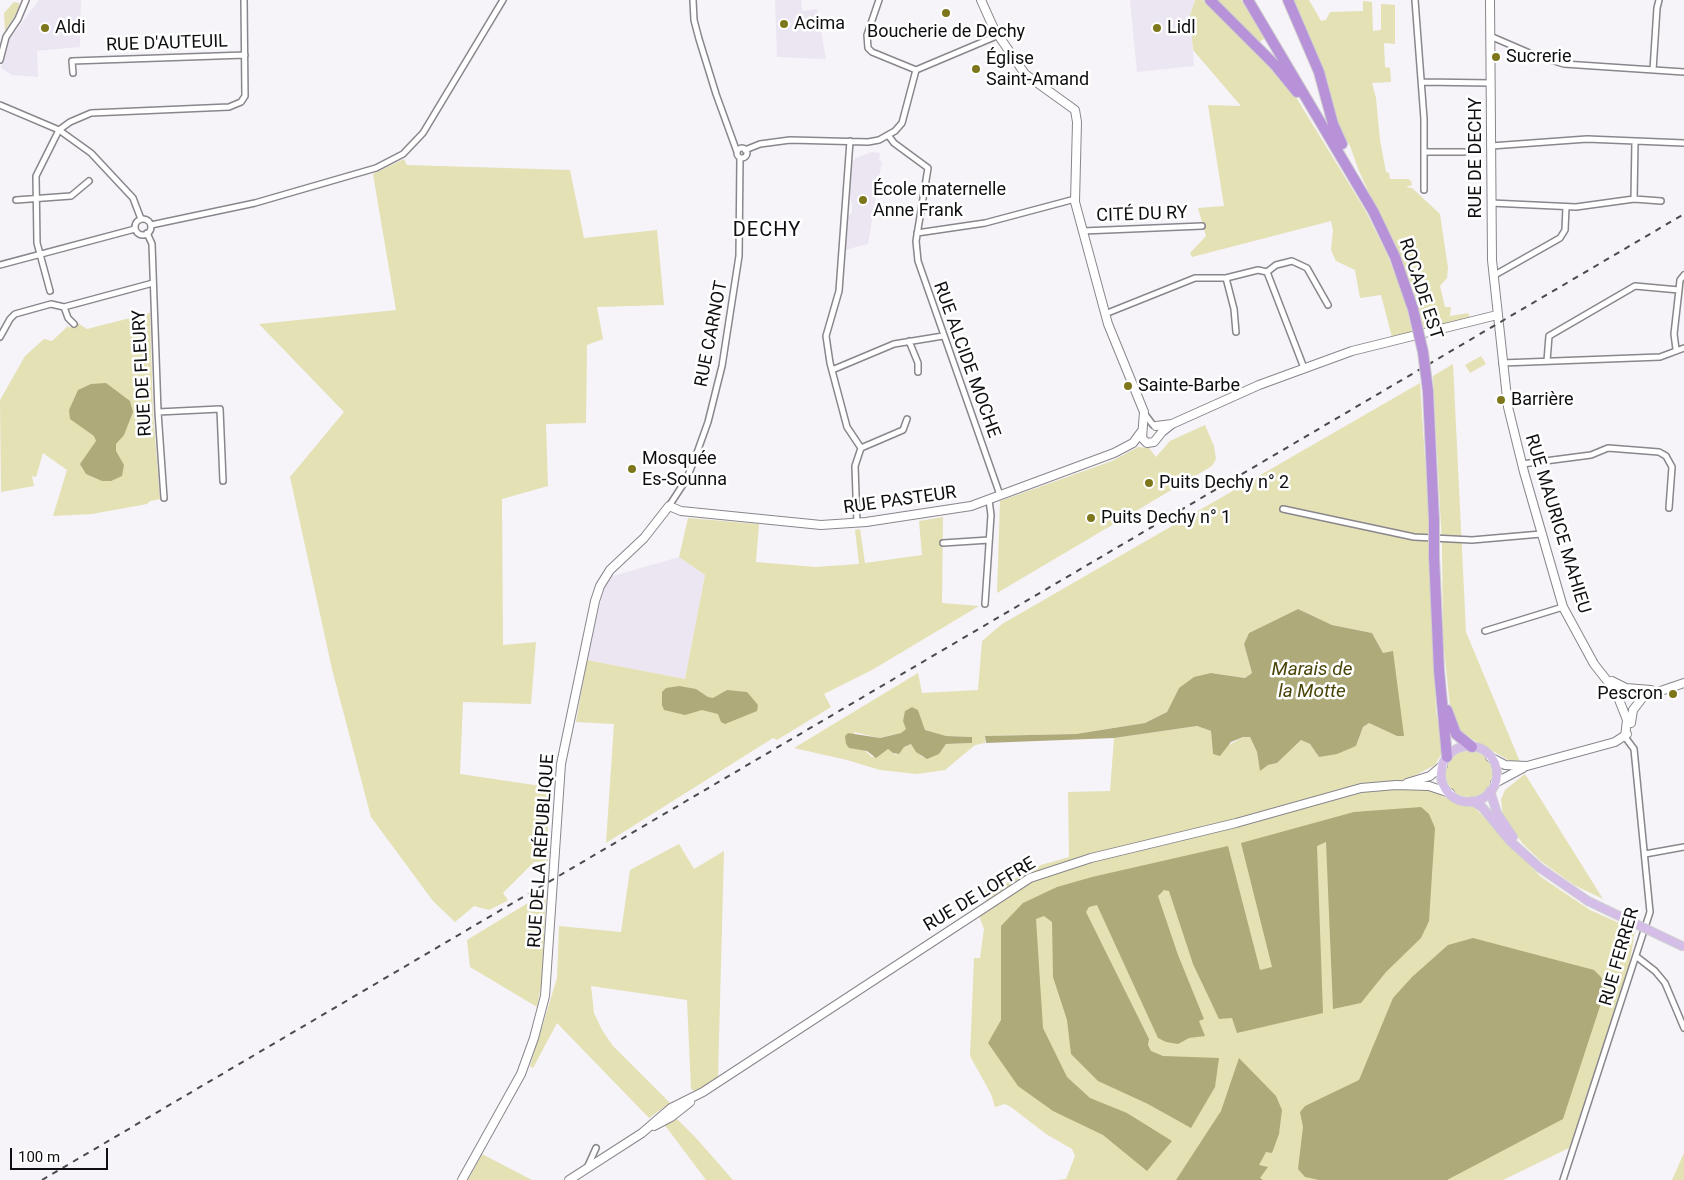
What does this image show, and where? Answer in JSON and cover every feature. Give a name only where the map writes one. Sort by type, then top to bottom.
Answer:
[{"type":"highway","points":[[1210,0],[1280,71],[1326,130]]},
{"type":"highway","name":"ROCADE EST","points":[[1248,0],[1360,187],[1388,240],[1413,308],[1423,352],[1428,391],[1440,684]]},
{"type":"highway","points":[[1288,0],[1319,72],[1333,124],[1360,187]]},
{"type":"highway","points":[[1440,684],[1455,732],[1460,739],[1472,747]]},
{"type":"highway","points":[[1440,684],[1445,761]]},
{"type":"main road","points":[[1472,747],[1481,749],[1490,756],[1496,769],[1495,783],[1490,791],[1481,798],[1472,801],[1461,800],[1450,793],[1442,779],[1445,761],[1458,748],[1472,747]]},
{"type":"main road","points":[[1490,791],[1491,799],[1499,817],[1530,858]]},
{"type":"main road","points":[[1472,801],[1482,807],[1510,841],[1559,883],[1588,901],[1684,947]]},
{"type":"street","points":[[22,0],[22,10]]},
{"type":"street","points":[[0,60],[6,37],[26,0]]},
{"type":"street","points":[[50,291],[37,243],[36,173],[59,130],[70,122],[91,113],[229,107],[241,102],[245,96],[244,0]]},
{"type":"street","points":[[151,225],[246,205],[376,168],[403,154],[423,133],[499,9],[502,0]]},
{"type":"street","points":[[693,0],[694,20],[699,39],[716,94],[740,158],[746,156],[746,150]]},
{"type":"street","points":[[879,0],[867,35],[868,48],[872,52],[916,70],[999,34]]},
{"type":"street","points":[[981,0],[999,34],[1028,77],[1075,110],[1077,129],[1075,199],[1083,231],[1105,314],[1144,412],[1160,434]]},
{"type":"street","points":[[986,0],[999,34]]},
{"type":"street","points":[[1415,0],[1419,74],[1422,82],[1424,190]]},
{"type":"street","name":"RUE DE DECHY","points":[[1490,0],[1491,203],[1493,276],[1497,315]]},
{"type":"street","points":[[1653,70],[1656,8],[1654,0]]},
{"type":"street","points":[[1656,8],[1659,0]]},
{"type":"street","points":[[1490,36],[1534,55],[1564,64],[1684,72]]},
{"type":"street","name":"RUE D'AUTEUIL","points":[[73,72],[72,61],[244,55]]},
{"type":"street","points":[[737,152],[740,148],[746,150],[760,144],[785,140],[873,142],[888,135],[902,123],[916,70]]},
{"type":"street","points":[[1422,82],[1491,83]]},
{"type":"street","points":[[0,105],[59,130],[87,149],[133,198],[141,219]]},
{"type":"street","name":"RUE ALCIDE MOCHE","points":[[888,135],[894,143],[928,168],[917,233],[916,247],[919,266],[1000,495]]},
{"type":"street","points":[[1491,146],[1570,140],[1684,143]]},
{"type":"street","points":[[850,141],[839,291],[826,331],[832,370],[848,430],[861,448]]},
{"type":"street","points":[[1634,199],[1636,141]]},
{"type":"street","points":[[1424,152],[1464,152]]},
{"type":"street","name":"RUE CARNOT","points":[[669,506],[688,475],[702,439],[724,359],[739,256],[740,158]]},
{"type":"street","points":[[16,200],[71,196],[89,181]]},
{"type":"street","points":[[917,233],[985,223],[1075,199]]},
{"type":"street","points":[[1491,203],[1566,207],[1596,206],[1634,199],[1661,201]]},
{"type":"street","points":[[1493,276],[1560,238],[1565,230],[1566,207]]},
{"type":"street","points":[[135,229],[136,223],[141,219],[147,220],[151,225]]},
{"type":"street","points":[[135,229],[141,234],[147,233],[151,225]]},
{"type":"street","name":"CITÉ DU RY","points":[[1083,231],[1202,226]]},
{"type":"street","points":[[0,265],[135,229]]},
{"type":"street","name":"RUE DE FLEURY","points":[[147,233],[152,248],[158,412],[164,498]]},
{"type":"street","points":[[1105,314],[1195,278],[1226,278],[1258,270],[1267,272],[1279,263],[1292,261],[1300,263],[1307,268],[1328,305]]},
{"type":"street","points":[[1267,272],[1304,368]]},
{"type":"street","points":[[1676,349],[1674,334],[1680,280],[1684,275]]},
{"type":"street","points":[[1226,278],[1234,309],[1236,332]]},
{"type":"street","points":[[0,337],[15,314],[51,304],[64,307],[154,283]]},
{"type":"street","points":[[1547,361],[1547,340],[1549,336],[1633,287],[1679,290]]},
{"type":"street","points":[[64,307],[68,318],[74,324]]},
{"type":"street","points":[[1144,412],[1142,439],[1148,443],[1155,442],[1160,434],[1172,424],[1259,385],[1304,368],[1358,349],[1497,315]]},
{"type":"street","name":"RUE MAURICE MAHIEU","points":[[1497,315],[1510,419],[1563,607],[1594,664],[1614,688],[1619,701]]},
{"type":"street","points":[[832,370],[894,344],[943,336]]},
{"type":"street","points":[[909,341],[917,360],[918,372]]},
{"type":"street","points":[[1502,363],[1660,357],[1676,349],[1684,348]]},
{"type":"street","points":[[158,412],[220,409],[223,481]]},
{"type":"street","points":[[857,522],[855,466],[861,448],[903,430],[907,419]]},
{"type":"street","points":[[1142,430],[1154,425],[1172,424]]},
{"type":"street","name":"RUE PASTEUR","points":[[1126,448],[1135,441],[1142,430]]},
{"type":"street","name":"RUE PASTEUR","points":[[669,506],[680,511],[806,525],[857,522],[972,506],[1126,448],[1148,443]]},
{"type":"street","points":[[1522,464],[1591,455],[1608,448],[1659,452],[1666,456],[1672,467],[1669,508]]},
{"type":"street","points":[[985,604],[991,515],[989,500]]},
{"type":"street","name":"RUE DE LA RÉPUBLIQUE","points":[[462,1180],[521,1074],[534,1038],[545,996],[560,770],[597,591],[607,573],[644,538],[669,506]]},
{"type":"street","points":[[1283,509],[1414,537],[1472,540],[1541,534]]},
{"type":"street","points":[[943,543],[989,540]]},
{"type":"street","points":[[1485,631],[1563,607]]},
{"type":"street","name":"RUE MAURICE MAHIEU","points":[[1602,674],[1630,688]]},
{"type":"street","points":[[1495,783],[1527,766],[1615,742],[1625,737],[1630,729],[1632,713],[1644,695],[1684,682]]},
{"type":"street","points":[[1625,737],[1628,729],[1627,720],[1619,701],[1620,692],[1630,688],[1663,688]]},
{"type":"street","points":[[1630,688],[1638,694],[1637,703]]},
{"type":"street","points":[[1619,701],[1627,708],[1637,703]]},
{"type":"street","name":"RUE FERRER","points":[[1563,1180],[1637,957],[1650,912],[1634,748],[1625,737]]},
{"type":"street","points":[[1490,756],[1505,765],[1527,766]]},
{"type":"street","name":"RUE DE LOFFRE","points":[[1396,785],[1428,777],[1445,761]]},
{"type":"street","name":"RUE DE LOFFRE","points":[[569,1180],[642,1132],[672,1117],[702,1092],[1030,878],[1091,858],[1236,823],[1337,793],[1361,788],[1396,785],[1429,786],[1450,793]]},
{"type":"street","points":[[1645,854],[1684,847]]},
{"type":"street","points":[[1637,957],[1655,971],[1665,982],[1684,1028]]},
{"type":"street","points":[[586,1169],[596,1148]]},
{"type":"shaded area","points":[[39,0],[81,0],[80,47],[37,51],[38,77],[12,75],[1,68],[8,41]]},
{"type":"shaded area","points":[[775,0],[801,0],[802,11],[817,9],[826,59],[777,57]]},
{"type":"shaded area","points":[[1130,0],[1195,0],[1190,15],[1194,66],[1137,72]]},
{"type":"shaded area","points":[[1195,0],[1203,0],[1276,70],[1294,94],[1365,210],[1387,254],[1405,301],[1412,332],[1392,337],[1381,295],[1360,298],[1355,270],[1336,261],[1331,250],[1333,230],[1331,221],[1192,257],[1190,253],[1206,236],[1198,208],[1224,206],[1208,105],[1241,106],[1193,50],[1190,15]]},
{"type":"shaded area","points":[[1214,0],[1241,0],[1265,38],[1258,43]]},
{"type":"shaded area","points":[[1292,0],[1309,0],[1321,21],[1326,20],[1330,12],[1363,11],[1363,1],[1372,2],[1373,31],[1381,30],[1381,4],[1395,5],[1395,44],[1384,43],[1385,67],[1390,68],[1391,82],[1372,83],[1376,98],[1380,140],[1386,172],[1389,173],[1390,179],[1408,179],[1411,181],[1412,185],[1406,187],[1412,188],[1440,214],[1448,268],[1447,278],[1440,286],[1445,307],[1451,307],[1450,316],[1468,313],[1470,317],[1424,329],[1410,282],[1359,171],[1350,146],[1337,124]]},
{"type":"shaded area","points":[[14,2],[19,3],[19,9],[5,31],[4,13]]},
{"type":"shaded area","name":"École maternelle Anne Frank","points":[[872,152],[880,153],[879,161],[882,161],[868,244],[845,250],[846,220],[852,212],[852,202],[849,197],[852,163],[856,158]]},
{"type":"shaded area","points":[[404,159],[407,165],[570,170],[584,238],[657,230],[664,305],[597,307],[603,339],[587,345],[586,423],[546,424],[548,486],[502,499],[503,645],[536,642],[531,704],[463,702],[460,774],[548,787],[548,861],[534,862],[503,893],[508,900],[505,902],[489,910],[474,906],[455,922],[433,901],[371,817],[332,669],[290,477],[344,412],[259,324],[396,310],[373,174]]},
{"type":"shaded area","points":[[150,313],[153,412],[160,499],[150,501],[147,504],[92,514],[53,516],[67,470],[43,453],[36,477],[32,476],[34,486],[1,492],[0,400],[25,356],[44,339],[52,341],[68,326],[70,328],[76,322],[87,329]]},
{"type":"shaded area","points":[[1481,356],[1486,364],[1470,373],[1465,365]]},
{"type":"shaded area","points":[[1453,364],[1466,632],[1520,762],[1508,760],[1462,733],[1450,706],[1443,640],[1442,545],[1433,376]]},
{"type":"shaded area","points":[[1420,383],[1428,506],[1436,711],[1443,751],[1435,765],[1414,776],[1442,796],[1475,808],[1541,877],[1590,910],[1635,930],[1629,968],[1569,1148],[1503,1180],[1057,1180],[1066,1179],[1075,1156],[1072,1149],[1046,1134],[1011,1107],[1005,1104],[995,1107],[991,1094],[970,1056],[974,958],[980,958],[984,929],[979,916],[988,910],[984,891],[1003,885],[1041,865],[1069,857],[1068,792],[1110,791],[1114,738],[1197,726],[1211,731],[1213,754],[1243,737],[1250,737],[1257,752],[1260,770],[1268,765],[1277,763],[1301,740],[1310,744],[1319,757],[1356,746],[1363,727],[1369,723],[1397,736],[1393,652],[1383,653],[1372,633],[1332,625],[1298,609],[1249,633],[1244,644],[1252,673],[1245,678],[1212,673],[1179,688],[1167,712],[1145,723],[1076,734],[985,736],[985,743],[975,745],[945,770],[917,774],[880,770],[847,760],[794,748],[918,673],[922,693],[978,690],[982,641],[1002,624]],"holes":[[[912,707],[918,710],[925,730],[945,736],[972,737],[972,743],[946,744],[939,754],[922,757],[911,744],[904,747],[896,755],[888,749],[872,757],[863,749],[854,732],[879,738],[901,733],[906,729],[905,711]]]},
{"type":"shaded area","points":[[1205,425],[1214,446],[1216,459],[1212,466],[997,593],[1000,501],[1112,461],[1138,447],[1149,448],[1156,457],[1170,441]]},
{"type":"shaded area","points":[[943,517],[942,603],[979,606],[872,670],[824,694],[831,707],[777,740],[773,738],[606,843],[614,724],[576,722],[587,660],[685,679],[705,575],[679,557],[688,518],[759,524],[756,562],[816,567],[859,564],[855,530],[860,529],[865,563],[922,555],[919,521]]},
{"type":"shaded area","points":[[679,557],[705,575],[685,679],[587,660],[606,578]]},
{"type":"shaded area","points":[[1469,751],[1482,755],[1488,761],[1492,774],[1488,787],[1482,793],[1469,797],[1456,793],[1450,787],[1446,774],[1450,761],[1456,755]]},
{"type":"shaded area","points":[[1525,774],[1603,899],[1574,885],[1542,862],[1523,844],[1503,817],[1501,799],[1505,790]]},
{"type":"shaded area","points":[[679,844],[694,869],[724,851],[718,1077],[696,1092],[691,1089],[687,1000],[591,986],[594,1013],[602,1030],[613,1046],[670,1103],[649,1118],[557,1023],[533,1068],[530,1066],[557,978],[559,926],[621,932],[630,870]]},
{"type":"shaded area","points":[[546,892],[542,981],[537,1007],[470,967],[467,940]]},
{"type":"shaded area","points":[[676,1118],[733,1180],[706,1180],[664,1124]]},
{"type":"shaded area","points":[[1684,1153],[1684,1180],[1672,1180]]},
{"type":"shaded area","points":[[482,1154],[532,1180],[468,1180]]},
{"type":"water","points":[[106,383],[130,401],[133,412],[124,435],[116,444],[116,451],[124,465],[122,476],[111,481],[102,481],[86,474],[80,464],[96,441],[94,436],[70,419],[69,410],[78,390],[91,384]]},
{"type":"water","name":"Marais de la Motte","points":[[1298,609],[1332,625],[1372,633],[1383,653],[1393,651],[1404,736],[1397,736],[1369,723],[1363,727],[1356,746],[1337,754],[1319,757],[1310,744],[1301,740],[1277,763],[1268,765],[1260,771],[1257,752],[1250,737],[1243,737],[1231,742],[1220,756],[1213,754],[1211,731],[1197,726],[1114,738],[986,743],[985,736],[1076,734],[1145,723],[1167,712],[1179,688],[1194,677],[1211,673],[1245,678],[1252,673],[1244,644],[1249,633]]},
{"type":"water","points":[[679,686],[696,689],[713,698],[727,690],[747,692],[758,705],[757,711],[725,724],[721,722],[718,714],[702,710],[685,715],[664,710],[662,692],[666,688]]},
{"type":"water","points":[[912,707],[918,710],[925,730],[946,736],[972,737],[972,743],[946,744],[939,754],[927,759],[916,752],[911,744],[904,747],[899,754],[893,753],[888,749],[876,758],[867,751],[849,748],[846,744],[845,736],[848,733],[880,738],[901,733],[906,729],[903,721],[905,711]]},
{"type":"water","points":[[1421,807],[1429,814],[1435,828],[1429,921],[1421,938],[1386,972],[1361,1003],[1333,1009],[1326,842],[1317,846],[1323,1013],[1237,1033],[1232,1018],[1219,1019],[1193,964],[1169,891],[1164,890],[1158,896],[1178,955],[1204,1019],[1199,1021],[1205,1036],[1189,1038],[1178,1044],[1166,1042],[1158,1038],[1097,905],[1089,907],[1086,912],[1149,1039],[1148,1045],[1151,1051],[1163,1056],[1219,1058],[1215,1087],[1191,1128],[1148,1104],[1098,1081],[1071,1054],[1067,1020],[1053,977],[1052,922],[1044,916],[1036,919],[1043,1028],[1067,1077],[1090,1098],[1127,1113],[1172,1141],[1147,1171],[1103,1135],[1053,1111],[1018,1086],[988,1043],[1001,1020],[1001,926],[1023,903],[1057,887],[1092,877],[1228,846],[1260,970],[1272,967],[1241,843],[1354,812]]},
{"type":"water","points":[[1473,938],[1594,970],[1601,977],[1606,988],[1563,1119],[1447,1180],[1319,1180],[1305,1177],[1298,1169],[1303,1127],[1300,1112],[1305,1106],[1359,1080],[1393,998],[1412,977],[1448,945]]},
{"type":"water","points":[[1239,1058],[1276,1096],[1282,1110],[1279,1134],[1272,1153],[1266,1152],[1259,1165],[1268,1167],[1260,1178],[1263,1180],[1176,1180],[1221,1111]]},
{"type":"railway","points":[[42,1180],[1684,214]]},
{"type":"place","name":"Boucherie de Dechy","points":[[946,13]]},
{"type":"place","name":"Acima","points":[[784,24]]},
{"type":"place","name":"Aldi","points":[[45,28]]},
{"type":"place","name":"Lidl","points":[[1157,28]]},
{"type":"place","name":"Sucrerie","points":[[1496,57]]},
{"type":"place","name":"Église Saint-Amand","points":[[976,69]]},
{"type":"place","name":"École maternelle Anne Frank","points":[[863,200]]},
{"type":"place","name":"Sainte-Barbe","points":[[1128,386]]},
{"type":"place","name":"Barrière","points":[[1501,400]]},
{"type":"place","name":"Mosquée Es-Sounna","points":[[632,469]]},
{"type":"place","name":"Puits Dechy n° 2","points":[[1149,483]]},
{"type":"place","name":"Puits Dechy n° 1","points":[[1091,518]]},
{"type":"place","name":"Pescron","points":[[1673,694]]},
{"type":"district","name":"DECHY","points":[[767,231]]}]
